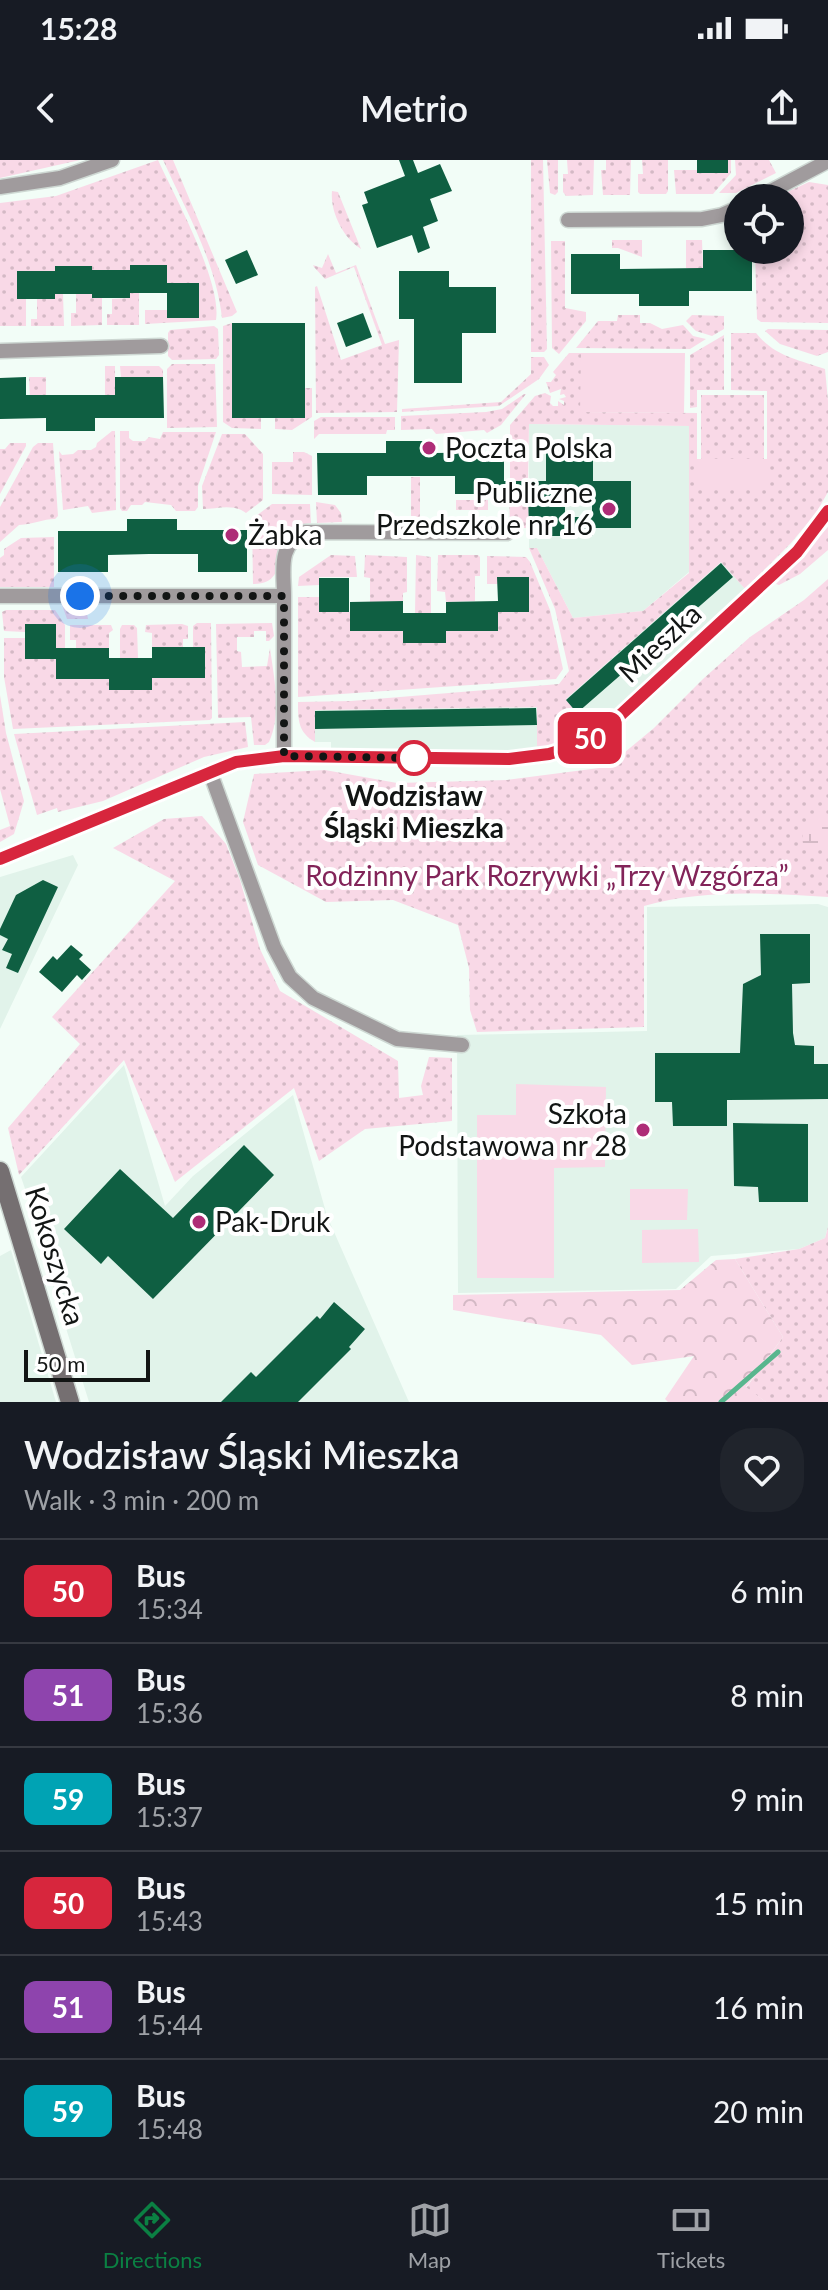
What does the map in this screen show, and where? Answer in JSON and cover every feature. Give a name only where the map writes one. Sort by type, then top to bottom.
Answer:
[{"type":"street","points":[[0,187],[60,178],[112,160]]},
{"type":"street","points":[[784,184],[828,161]]},
{"type":"street","points":[[568,220],[702,219],[724,214]]},
{"type":"street","points":[[0,351],[161,346]]},
{"type":"street","name":"Mieszka","points":[[0,859],[236,762],[284,756],[509,759],[549,754],[581,744],[614,721],[797,552],[828,511]]},
{"type":"street","points":[[284,756],[284,552],[292,539],[305,532],[507,533]]},
{"type":"street","points":[[0,596],[284,596]]},
{"type":"street","points":[[210,772],[274,947],[290,977],[313,998],[397,1039],[462,1045]]},
{"type":"street","name":"Kokoszycka","points":[[0,1171],[70,1402]]},
{"type":"shaded area","name":"Publiczne Przedszkole nr 16","points":[[529,424],[689,426],[689,572],[643,611],[573,618],[537,548],[529,548]]},
{"type":"shaded area","points":[[721,562],[745,589],[611,714],[590,729],[565,700]]},
{"type":"shaded area","points":[[537,707],[537,748],[509,751],[331,749],[331,742],[315,742],[314,710]]},
{"type":"shaded area","points":[[73,855],[78,865],[0,1029],[0,877]]},
{"type":"shaded area","name":"Szkoła Podstawowa nr 28","points":[[818,904],[828,907],[828,1226],[825,1238],[799,1249],[711,1256],[676,1289],[458,1293],[457,1035],[647,1031],[647,907]]},
{"type":"shaded area","points":[[124,1065],[165,1206],[193,1176],[293,1095],[327,1216],[409,1402],[89,1402],[21,1177]]},
{"type":"shaded area","points":[[11,1250],[56,1402],[0,1402],[0,1256]]},
{"type":"green space","points":[[0,160],[80,160],[0,178]]},
{"type":"green space","points":[[158,160],[205,262],[216,304],[216,320],[145,324],[145,310],[167,310],[167,283],[130,270],[55,266],[55,271],[17,271],[17,298],[26,299],[26,326],[0,326],[0,203],[56,196]]},
{"type":"green space","points":[[163,160],[173,160],[237,312],[232,316],[222,318],[207,257]]},
{"type":"green space","points":[[531,160],[543,160],[547,349],[544,352],[531,352]]},
{"type":"green space","points":[[547,160],[558,160],[558,192],[555,195],[550,193]]},
{"type":"green space","points":[[567,160],[594,160],[593,195],[566,196],[563,192],[563,174],[568,174]]},
{"type":"green space","points":[[606,160],[631,160],[630,195],[603,195],[601,170],[606,170]]},
{"type":"green space","points":[[642,160],[668,160],[666,194],[638,192],[638,174],[643,174]]},
{"type":"green space","points":[[731,160],[731,173],[713,194],[676,194],[674,170],[697,170],[697,173]]},
{"type":"green space","points":[[735,160],[769,160],[776,173],[754,184],[728,184],[736,175]]},
{"type":"green space","points":[[809,182],[828,185],[828,323],[761,322],[757,319],[755,264],[804,264],[804,184]]},
{"type":"green space","points":[[332,191],[338,192],[361,249],[339,224]]},
{"type":"green space","points":[[612,240],[642,240],[642,257],[612,248]]},
{"type":"green space","points":[[686,240],[702,240],[703,272],[686,268]]},
{"type":"green space","points":[[551,241],[565,241],[565,308],[586,312],[586,321],[559,354],[552,348]]},
{"type":"green space","points":[[328,254],[336,273],[356,265],[385,344],[399,340],[397,412],[316,413],[315,287],[341,360],[382,345],[354,267],[325,279],[314,267],[322,268]]},
{"type":"green space","points":[[130,293],[139,293],[139,325],[107,325],[107,314],[112,314],[112,299],[130,298]]},
{"type":"green space","points":[[63,294],[64,326],[31,326],[31,319],[37,319],[37,299]]},
{"type":"green space","points":[[76,294],[92,294],[92,298],[102,298],[102,325],[71,326],[71,313],[76,313]]},
{"type":"green space","points":[[618,315],[640,315],[640,323],[650,323],[662,329],[683,325],[693,336],[706,339],[690,349],[576,348],[598,321],[617,321]]},
{"type":"green space","points":[[692,315],[724,316],[724,329],[712,336],[696,331],[686,321]]},
{"type":"green space","points":[[232,323],[232,418],[261,418],[261,429],[232,428],[223,422],[223,326]]},
{"type":"green space","points":[[214,326],[218,329],[219,355],[216,359],[172,360],[168,356],[170,330]]},
{"type":"green space","points":[[828,330],[828,352],[817,356],[780,344],[765,331]]},
{"type":"green space","points":[[731,333],[756,333],[779,352],[825,369],[828,401],[828,492],[816,513],[791,543],[745,589],[721,562],[566,699],[590,729],[561,742],[537,748],[537,707],[315,710],[315,742],[305,734],[299,720],[298,702],[351,701],[559,684],[569,671],[555,609],[529,548],[537,548],[573,618],[643,611],[689,573],[689,426],[529,424],[528,481],[510,482],[510,425],[535,396],[545,393],[551,396],[553,406],[558,406],[558,401],[564,405],[564,401],[559,399],[566,397],[560,395],[561,389],[550,393],[546,382],[551,382],[556,375],[553,372],[569,353],[581,353],[581,412],[697,413],[697,489],[767,489],[767,391],[731,390]]},
{"type":"green space","points":[[724,335],[724,390],[697,390],[697,407],[690,408],[690,355]]},
{"type":"green space","points":[[581,353],[685,353],[684,413],[580,412]]},
{"type":"green space","points":[[531,357],[544,357],[549,365],[539,379],[499,406],[402,412],[402,409],[501,402],[531,374]]},
{"type":"green space","points":[[172,364],[215,364],[217,427],[167,428],[167,369]]},
{"type":"green space","points":[[105,366],[115,366],[115,399],[105,399]]},
{"type":"green space","points":[[120,366],[159,366],[163,377],[121,377]]},
{"type":"green space","points":[[29,377],[46,377],[46,399],[30,399]]},
{"type":"green space","points":[[305,388],[312,388],[312,417],[292,430],[275,429],[275,418],[304,418]]},
{"type":"green space","points":[[524,394],[501,425],[487,433],[484,430],[436,434],[432,429],[401,430],[401,416],[486,412],[502,409]]},
{"type":"green space","points":[[701,395],[764,395],[764,459],[701,459]]},
{"type":"green space","points":[[321,417],[395,417],[395,430],[387,430],[386,434],[319,434],[314,439],[314,421]]},
{"type":"green space","points":[[115,431],[116,510],[92,513],[88,506],[63,510],[59,451],[62,455],[91,450]]},
{"type":"green space","points":[[120,431],[129,431],[129,438],[133,441],[145,441],[149,437],[160,439],[163,432],[216,432],[198,486],[198,507],[195,511],[176,511],[171,505],[145,502],[122,511]]},
{"type":"green space","points":[[222,434],[245,434],[263,454],[263,500],[246,513],[230,507],[203,509],[202,486]]},
{"type":"green space","points":[[10,443],[26,443],[26,446],[0,494],[0,449],[5,449]]},
{"type":"green space","points":[[38,443],[53,443],[58,516],[19,525],[0,542],[0,507]]},
{"type":"green space","points":[[293,452],[312,456],[312,495],[272,494],[272,462],[293,462]]},
{"type":"green space","points":[[697,459],[768,459],[768,489],[697,489]]},
{"type":"green space","points":[[411,477],[420,477],[420,517],[411,518]]},
{"type":"green space","points":[[528,489],[529,528],[510,528],[509,492]]},
{"type":"green space","points":[[456,500],[488,500],[488,510],[456,510]]},
{"type":"green space","points":[[316,502],[335,505],[341,513],[342,522],[317,523]]},
{"type":"green space","points":[[272,504],[310,504],[311,523],[297,527],[289,534],[274,575],[266,582],[253,584],[252,519]]},
{"type":"green space","points":[[828,527],[828,550],[800,574],[776,584]]},
{"type":"green space","points":[[54,537],[54,587],[0,587],[0,558],[4,555],[4,549],[21,538]]},
{"type":"green space","points":[[331,555],[355,556],[357,577],[319,577],[319,585],[298,586],[299,577]]},
{"type":"green space","points":[[365,555],[407,557],[407,592],[403,593],[403,601],[370,602],[370,578],[364,577]]},
{"type":"green space","points":[[416,555],[431,557],[431,613],[415,613]]},
{"type":"green space","points":[[438,555],[480,557],[480,576],[475,576],[475,601],[446,602],[445,592],[437,591]]},
{"type":"green space","points":[[487,556],[526,557],[530,562],[550,610],[563,669],[556,679],[298,697],[298,597],[319,597],[319,612],[350,612],[350,631],[403,631],[403,643],[498,612],[529,612],[498,584],[487,584]]},
{"type":"green space","name":"Rodzinny Park Rozrywki „Trzy Wzgórza”","points":[[828,579],[828,897],[712,895],[644,906],[644,1027],[477,1032],[470,1010],[469,968],[458,925],[393,900],[326,902],[258,865],[243,822],[254,774],[325,770],[397,783],[507,780],[607,767],[654,728],[750,637],[804,600]]},
{"type":"green space","points":[[61,602],[85,603],[88,619],[67,619]]},
{"type":"green space","points":[[55,610],[65,625],[65,648],[56,648],[56,624],[25,624],[25,632],[4,631],[2,612]]},
{"type":"green space","points":[[211,623],[210,720],[13,729],[4,677],[4,638],[25,638],[25,659],[56,659],[57,679],[109,679],[110,690],[152,690],[152,678],[205,677],[205,647],[193,647],[193,626]]},
{"type":"green space","points":[[272,623],[274,636],[269,641],[266,641],[266,631],[254,631],[254,637],[237,637],[242,667],[267,666],[270,648],[276,696],[275,720],[269,742],[254,745],[251,717],[218,718],[216,624]]},
{"type":"green space","points":[[70,625],[111,625],[113,630],[109,633],[109,648],[76,648],[76,640],[70,640]]},
{"type":"green space","points":[[122,625],[137,628],[138,658],[120,658]]},
{"type":"green space","points":[[146,625],[188,626],[188,639],[183,639],[183,647],[152,647],[152,633],[145,632]]},
{"type":"green space","points":[[0,695],[6,733],[24,801],[14,834],[0,842],[0,830],[10,826],[0,789]]},
{"type":"green space","points":[[245,722],[248,747],[204,757],[103,801],[58,812],[57,808],[37,815],[14,734]]},
{"type":"green space","points":[[821,814],[828,817],[828,848],[813,851],[803,844],[803,833],[808,822]]},
{"type":"green space","points":[[202,816],[226,844],[260,949],[280,991],[398,1061],[399,1098],[423,1095],[421,1086],[429,1057],[452,1058],[452,1121],[365,1129],[319,1161],[294,1088],[175,1182],[124,1060],[19,1175],[8,1128],[80,1044],[52,1017],[175,881],[113,848],[164,819]]},
{"type":"green space","points":[[516,1084],[606,1087],[605,1167],[554,1168],[554,1278],[477,1278],[477,1115],[516,1115]]},
{"type":"green space","points":[[630,1189],[688,1189],[687,1220],[630,1220]]},
{"type":"green space","points":[[828,1227],[828,1402],[766,1402],[746,1388],[783,1337],[735,1259],[799,1249],[825,1238]]},
{"type":"green space","points":[[698,1229],[699,1262],[642,1263],[642,1230]]},
{"type":"green space","points":[[735,1259],[783,1337],[746,1387],[766,1402],[668,1402],[665,1399],[694,1356],[632,1365],[601,1335],[453,1310],[453,1295],[680,1290],[716,1260]]},
{"type":"building","points":[[399,160],[413,160],[418,173],[440,164],[452,191],[430,199],[438,221],[423,227],[430,248],[418,253],[412,235],[377,248],[362,205],[368,203],[364,192],[405,176]]},
{"type":"building","points":[[697,160],[728,160],[728,173],[697,173]]},
{"type":"building","points":[[247,250],[258,275],[236,284],[225,260]]},
{"type":"building","points":[[703,250],[724,250],[724,264],[752,264],[752,291],[689,291],[689,306],[639,306],[639,294],[571,294],[571,254],[620,254],[620,269],[703,268]]},
{"type":"building","points":[[130,265],[167,265],[167,283],[199,283],[199,318],[167,318],[167,293],[130,293],[130,298],[55,294],[55,299],[17,299],[17,271],[55,271],[55,266],[130,270]]},
{"type":"building","points":[[399,271],[449,271],[449,287],[496,287],[496,333],[462,333],[462,383],[414,383],[414,319],[399,319]]},
{"type":"building","points":[[363,313],[372,337],[346,347],[337,323]]},
{"type":"building","points":[[232,323],[305,323],[305,418],[232,418]]},
{"type":"building","points":[[26,377],[26,395],[115,395],[115,377],[163,377],[164,418],[95,418],[95,431],[46,431],[46,418],[0,419],[0,378]]},
{"type":"building","points":[[386,441],[435,441],[435,453],[504,452],[504,481],[546,481],[546,453],[593,453],[593,481],[631,481],[631,528],[593,528],[593,536],[546,536],[546,528],[529,528],[528,494],[455,494],[455,476],[367,476],[367,495],[318,495],[317,453],[386,453]],"holes":[[[565,490],[592,490],[592,517],[565,517]]]},
{"type":"building","points":[[127,519],[177,519],[177,530],[247,530],[247,572],[198,572],[198,554],[149,554],[108,555],[108,572],[58,572],[58,531],[127,531]]},
{"type":"building","points":[[721,563],[733,577],[577,713],[566,700]]},
{"type":"building","points":[[497,577],[529,577],[529,612],[498,612],[498,631],[446,631],[446,643],[403,643],[403,631],[350,631],[350,602],[403,601],[403,613],[446,613],[446,602],[498,601]]},
{"type":"building","points":[[319,578],[349,578],[349,612],[319,612]]},
{"type":"building","points":[[25,624],[56,624],[56,648],[109,648],[109,658],[152,658],[152,647],[205,647],[205,678],[152,678],[152,690],[109,690],[109,679],[56,679],[56,659],[25,659]]},
{"type":"building","points":[[536,708],[537,725],[315,729],[315,711]]},
{"type":"building","points":[[43,880],[58,887],[18,973],[6,968],[12,954],[2,950],[8,939],[0,935],[0,929],[16,895]]},
{"type":"building","name":"Szkoła Podstawowa nr 28","points":[[760,934],[810,934],[810,983],[792,984],[793,1033],[795,1045],[814,1046],[814,1064],[828,1064],[828,1099],[727,1100],[727,1126],[673,1126],[672,1102],[655,1102],[655,1053],[740,1053],[743,984],[761,975]]},
{"type":"building","points":[[71,945],[83,955],[79,959],[91,970],[82,980],[77,975],[62,992],[39,972],[53,956],[57,960]]},
{"type":"building","points":[[733,1123],[808,1124],[808,1202],[759,1202],[758,1187],[734,1186]]},
{"type":"building","points":[[244,1145],[274,1175],[153,1299],[108,1256],[101,1264],[64,1229],[120,1169],[173,1218]]},
{"type":"building","points":[[334,1302],[365,1329],[349,1347],[351,1349],[298,1402],[221,1402],[251,1372],[256,1377],[317,1316],[320,1319]]},
{"type":"waterway","points":[[721,1402],[778,1352]]},
{"type":"bus line","name":"50","points":[[0,859],[132,802],[236,762],[284,756],[509,759],[549,754],[581,744],[614,721],[797,552],[828,511]]},
{"type":"place","name":"Poczta Polska","points":[[429,448]]},
{"type":"place","name":"Publiczne Przedszkole nr 16","points":[[609,509]]},
{"type":"place","name":"Żabka","points":[[232,535]]},
{"type":"place","name":"Wodzisław Śląski Mieszka","points":[[414,758]]},
{"type":"place","name":"Szkoła Podstawowa nr 28","points":[[643,1130]]},
{"type":"place","name":"Pak-Druk","points":[[199,1222]]},
{"type":"route","points":[[80,596],[284,596],[284,756],[417,758],[414,758]]}]
